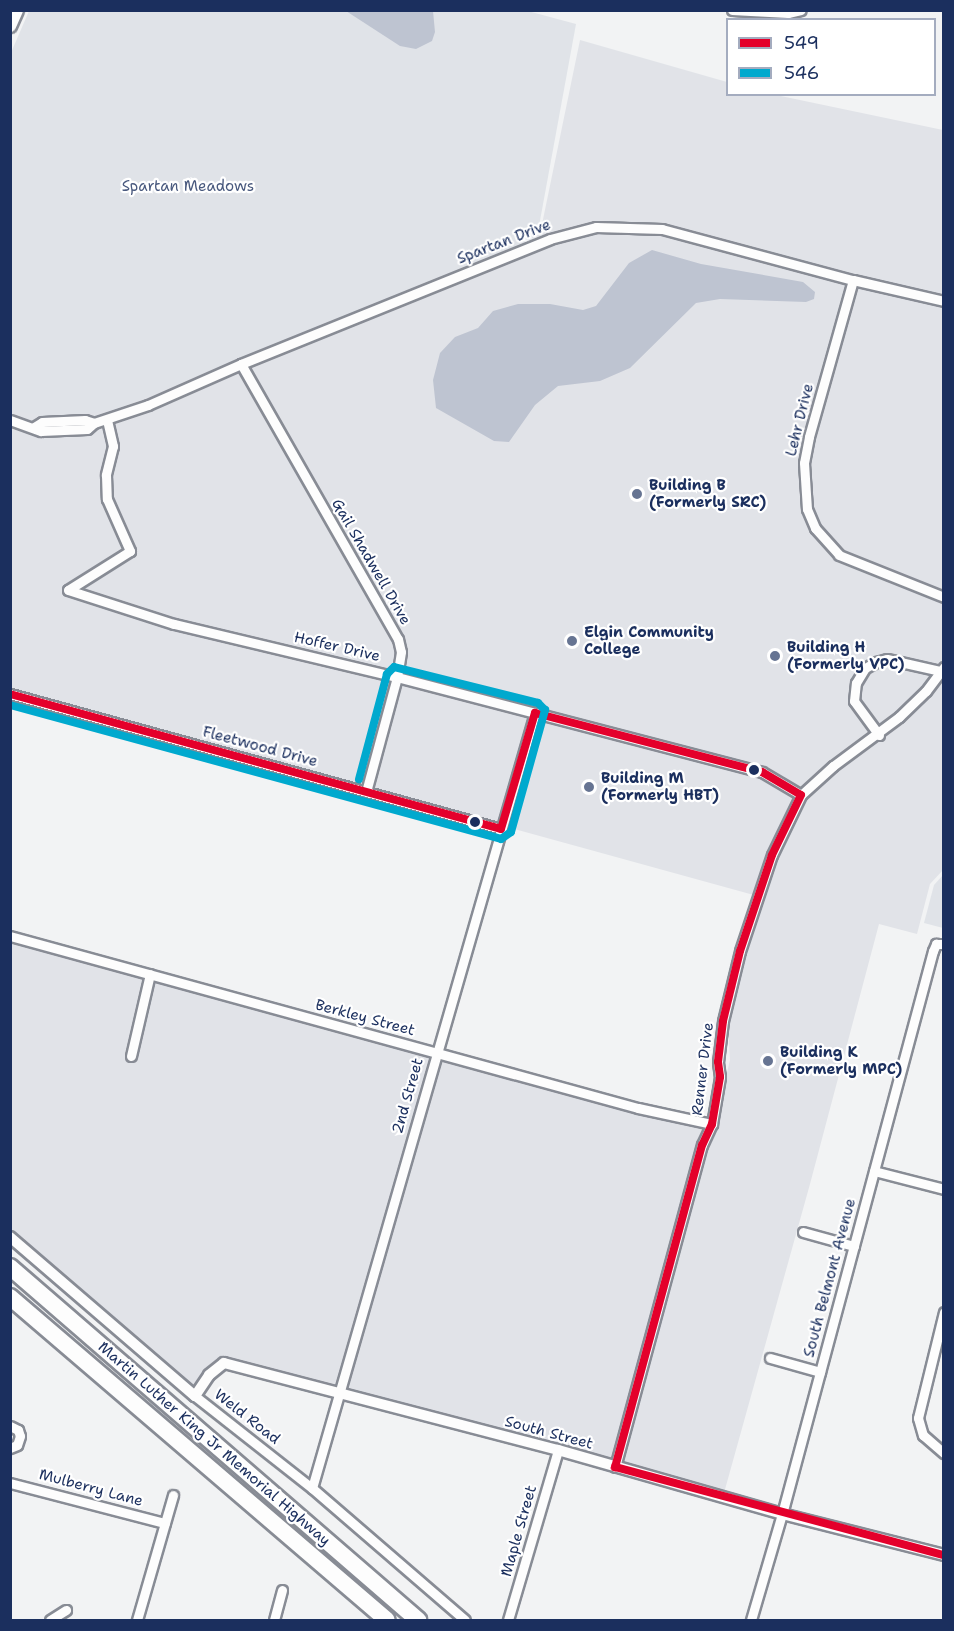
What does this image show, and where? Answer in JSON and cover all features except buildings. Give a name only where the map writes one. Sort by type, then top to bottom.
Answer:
[{"type":"highway","name":"Martin Luther King Jr Memorial Highway","points":[[10,1267],[418,1620]]},
{"type":"highway","name":"Martin Luther King Jr Memorial Highway","points":[[10,1297],[387,1620]]},
{"type":"highway","points":[[10,1306],[71,1349]]},
{"type":"main road","points":[[10,26],[17,10]]},
{"type":"street","points":[[732,10],[788,13],[801,10]]},
{"type":"street","name":"Spartan Drive","points":[[10,420],[41,431],[87,429],[94,423],[148,405],[241,364],[550,239],[596,227],[662,229],[853,280],[944,301]]},
{"type":"street","name":"Lehr Drive","points":[[853,280],[807,447],[804,463],[807,509],[815,528],[839,555],[944,597]]},
{"type":"street","name":"Gail Shadwell Drive","points":[[241,364],[398,639],[401,652],[397,677],[366,792]]},
{"type":"street","name":"Hoffer Drive","points":[[107,420],[113,446],[106,475],[107,499],[130,551],[68,590],[174,624],[397,677],[762,772],[801,795]]},
{"type":"street","points":[[879,735],[854,701],[856,683],[865,668],[888,659],[942,669]]},
{"type":"street","name":"Renner Drive","points":[[615,1467],[702,1145],[712,1124],[720,1077],[718,1062],[723,1022],[740,951],[772,855],[801,795],[834,766],[879,735],[926,691],[942,669]]},
{"type":"street","name":"Fleetwood Drive","points":[[10,694],[501,829]]},
{"type":"street","name":"2nd Street","points":[[312,1488],[535,712]]},
{"type":"street","name":"Berkley Street","points":[[10,936],[638,1108],[712,1124]]},
{"type":"street","name":"South Belmont Avenue","points":[[751,1620],[782,1514],[874,1171],[940,944]]},
{"type":"street","points":[[131,1056],[150,974]]},
{"type":"street","points":[[874,1171],[944,1189]]},
{"type":"street","points":[[803,1232],[854,1246]]},
{"type":"street","name":"Weld Road","points":[[10,1237],[195,1396],[312,1488],[465,1620]]},
{"type":"street","points":[[944,1312],[918,1413],[920,1428],[930,1443],[944,1453]]},
{"type":"street","points":[[770,1358],[820,1372]]},
{"type":"street","name":"South Street","points":[[195,1396],[209,1375],[224,1363],[558,1450],[782,1514],[944,1555]]},
{"type":"street","points":[[10,1426],[18,1430],[20,1436],[17,1445],[10,1448]]},
{"type":"street","name":"Maple Street","points":[[508,1620],[558,1450]]},
{"type":"street","name":"Mulberry Lane","points":[[10,1483],[165,1523]]},
{"type":"street","points":[[137,1620],[173,1496]]},
{"type":"street","points":[[274,1620],[282,1590]]},
{"type":"street","points":[[50,1620],[66,1610]]},
{"type":"shaded area","points":[[346,11],[433,11],[435,32],[432,41],[416,49],[400,46]]},
{"type":"shaded area","name":"Elgin Community College","points":[[580,40],[726,82],[726,96],[781,96],[943,130],[943,870],[930,884],[917,934],[879,924],[724,1493],[222,1360],[195,1391],[11,1232],[10,938],[713,1130],[730,1060],[728,1021],[761,897],[11,690],[11,406],[392,292],[540,234]]},
{"type":"shaded area","points":[[652,250],[701,264],[803,282],[815,292],[814,299],[806,302],[720,299],[696,303],[630,368],[600,381],[558,386],[535,405],[509,442],[494,441],[436,408],[433,380],[440,353],[455,337],[478,328],[493,311],[518,304],[550,304],[583,310],[596,306],[629,263]]},
{"type":"green space","name":"Spartan Meadows","points":[[524,10],[576,24],[539,226],[530,243],[113,410],[55,418],[11,410],[10,55],[29,11]]},
{"type":"green space","points":[[943,875],[943,928],[924,923],[934,885]]},
{"type":"transit line","name":"546","points":[[10,705],[501,839],[511,832],[545,710],[538,703],[394,667],[387,674],[359,779]]},
{"type":"transit line","name":"549","points":[[10,694],[501,829],[535,713],[762,772],[801,795],[772,855],[740,951],[723,1021],[718,1062],[720,1077],[712,1124],[702,1145],[615,1467],[944,1555]]},
{"type":"place","name":"Building B (Formerly SRC)","points":[[637,494]]},
{"type":"place","name":"Elgin Community College","points":[[572,641]]},
{"type":"place","name":"Building H (Formerly VPC)","points":[[775,656]]},
{"type":"place","name":"Building M (Formerly HBT)","points":[[589,787]]},
{"type":"place","name":"Building K (Formerly MPC)","points":[[768,1061]]}]
